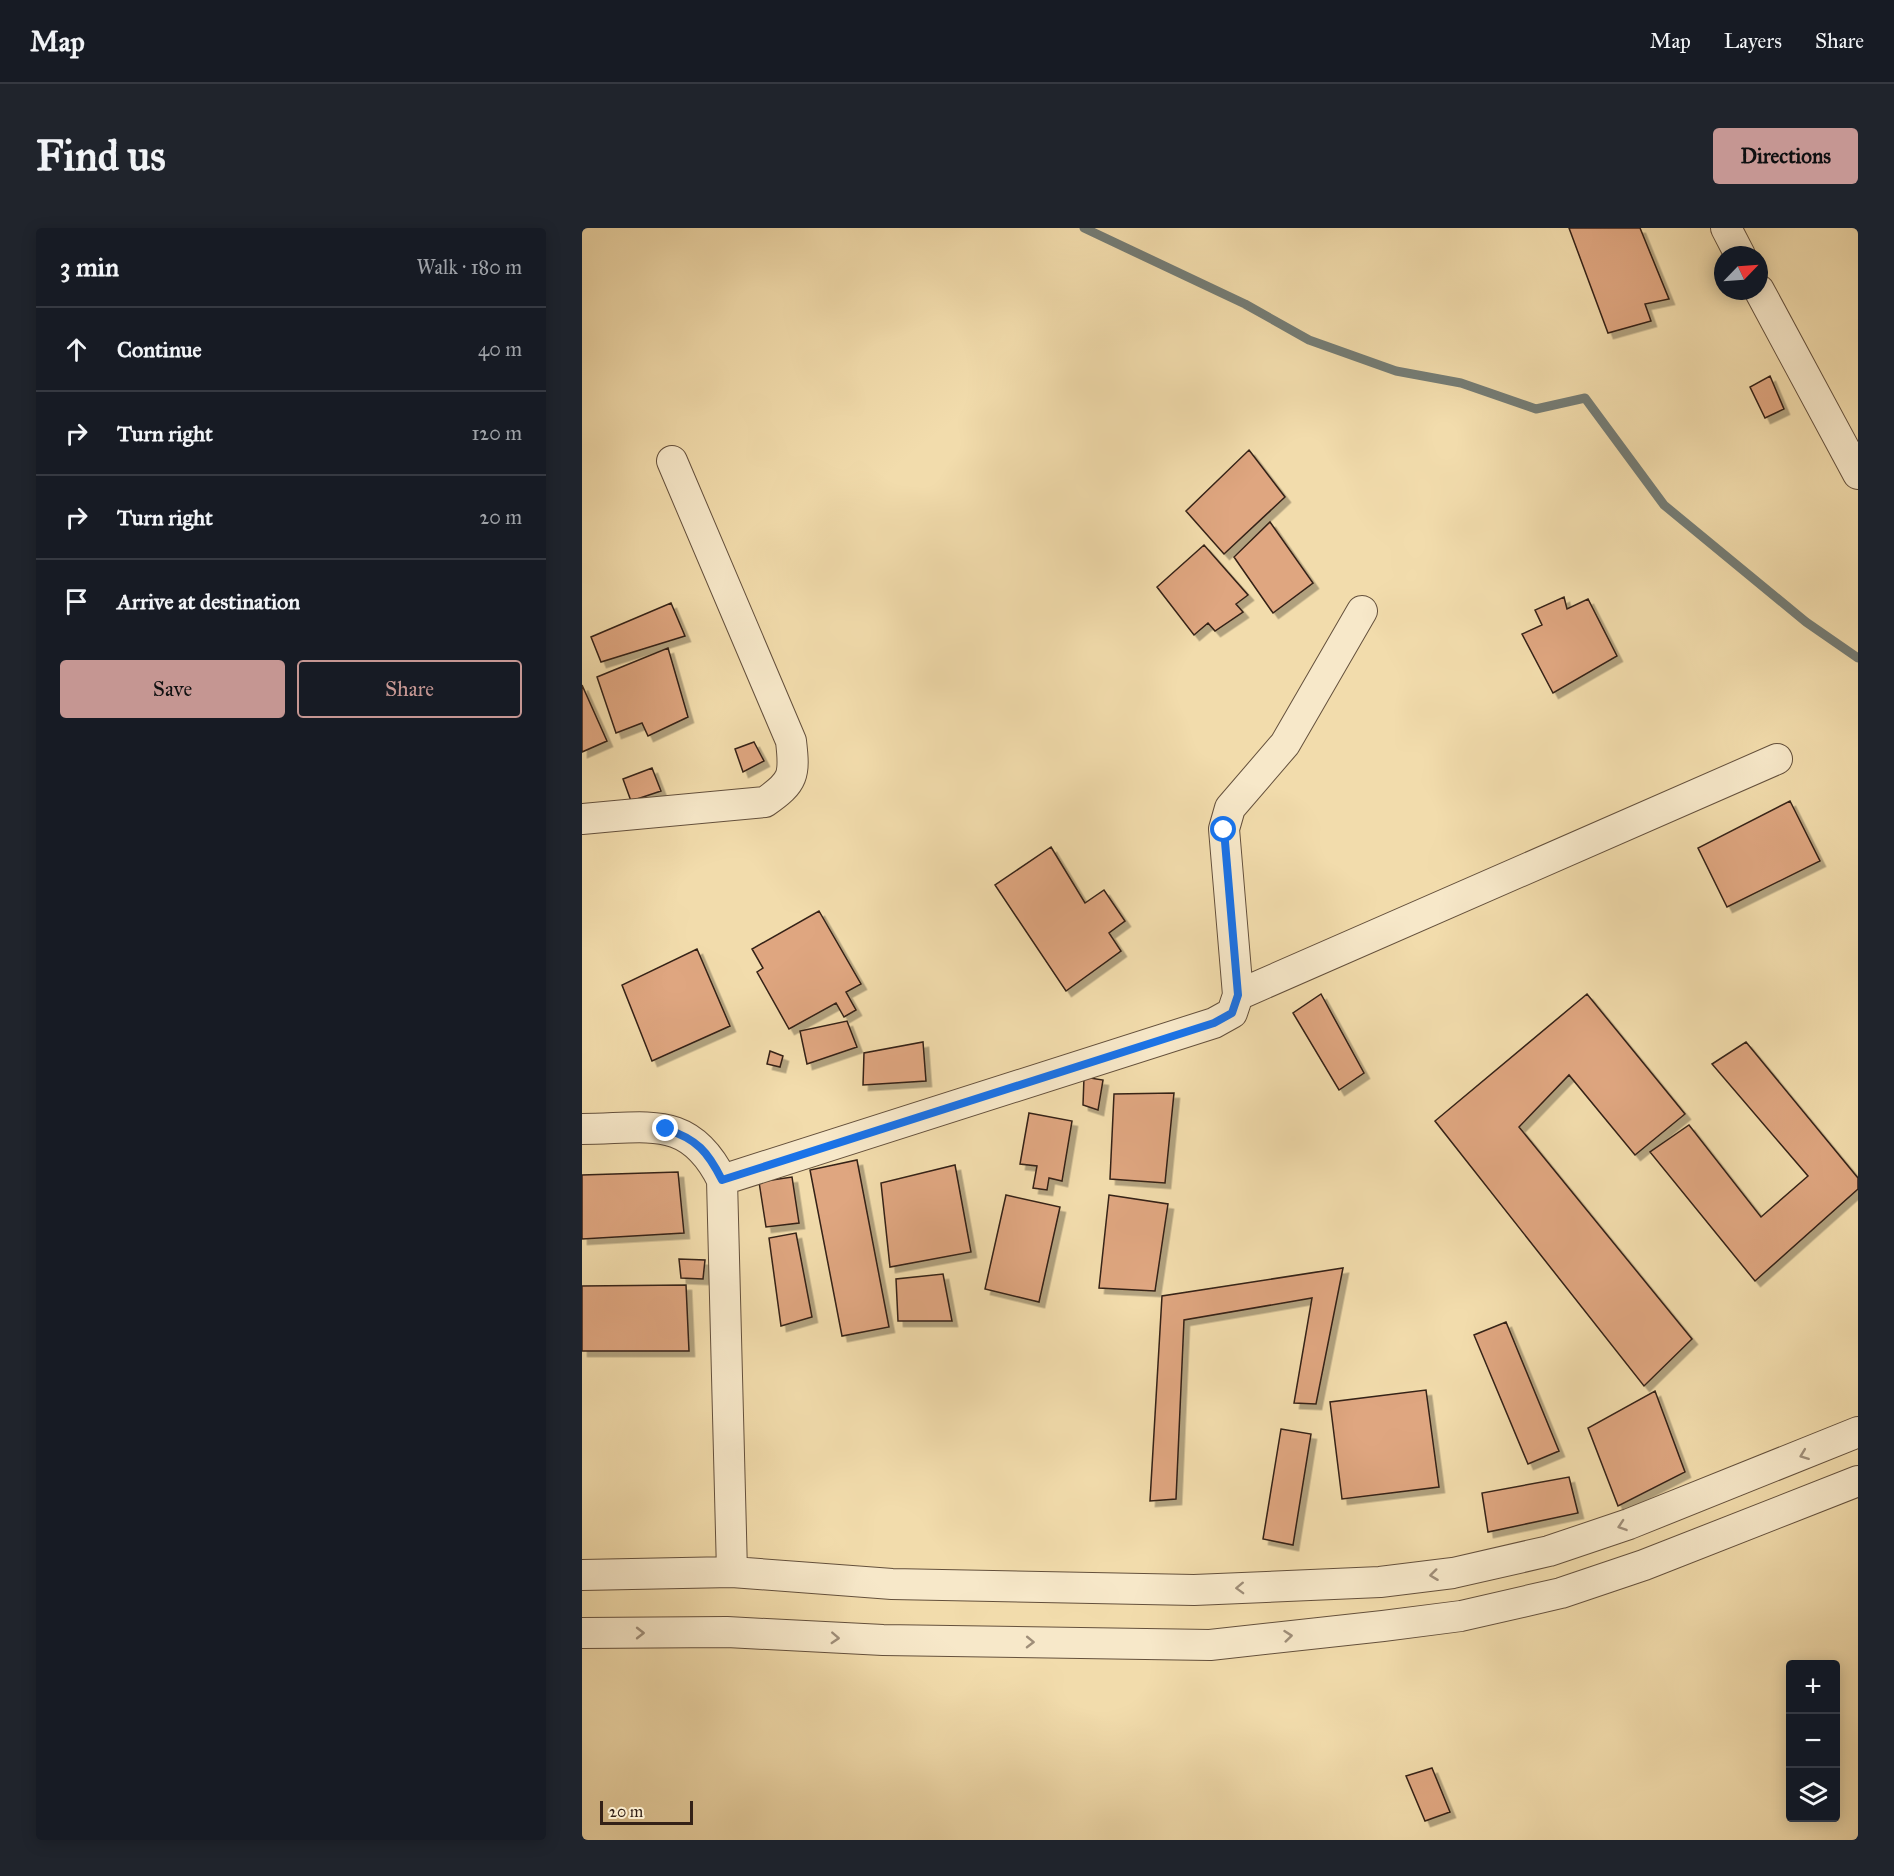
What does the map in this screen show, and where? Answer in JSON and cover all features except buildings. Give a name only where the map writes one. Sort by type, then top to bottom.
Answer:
[{"type":"street","points":[[1726,228],[1735,246]]},
{"type":"street","points":[[1764,300],[1858,474]]},
{"type":"street","points":[[582,819],[765,802],[785,788],[794,767],[791,741],[672,461]]},
{"type":"street","points":[[722,1180],[1214,1023],[1232,1013],[1238,995],[1224,830],[1230,808],[1285,744],[1362,611]]},
{"type":"street","points":[[1238,995],[1777,759]]},
{"type":"street","points":[[582,1129],[666,1129],[688,1136],[711,1158],[722,1180],[732,1572]]},
{"type":"street","points":[[582,1575],[732,1572],[891,1584],[1194,1590],[1380,1582],[1453,1573],[1549,1551],[1629,1524],[1858,1432]]},
{"type":"street","points":[[582,1633],[727,1632],[883,1640],[1210,1645],[1383,1626],[1461,1616],[1561,1593],[1644,1565],[1858,1481]]},
{"type":"waterway","points":[[1084,228],[1245,304],[1309,340],[1396,371],[1461,383],[1536,409],[1585,398],[1664,505],[1806,622],[1858,658]]},
{"type":"route","points":[[666,1129],[688,1136],[711,1158],[722,1180],[1214,1023],[1232,1013],[1238,995],[1224,830]]}]
